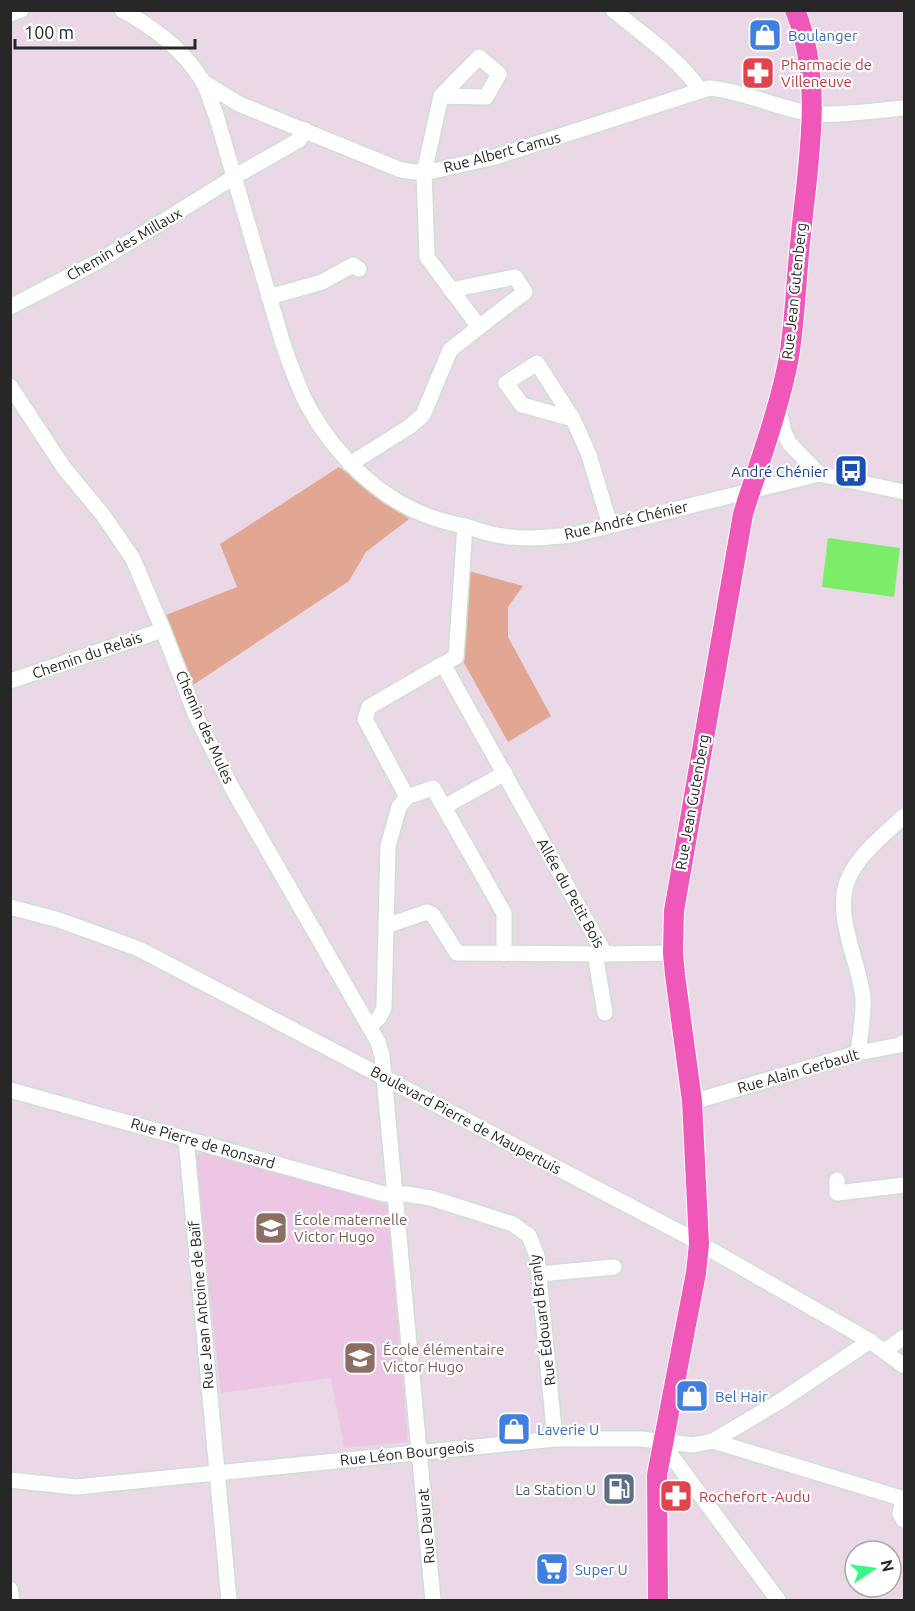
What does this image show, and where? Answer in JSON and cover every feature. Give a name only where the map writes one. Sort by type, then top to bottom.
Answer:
[{"type":"main road","name":"Rue Jean Gutenberg","points":[[658,1600],[657,1482],[662,1443],[696,1273],[699,1244],[692,1101],[673,953],[674,910],[743,514],[759,467],[789,357],[810,142],[812,77],[804,32],[795,10]]},
{"type":"street","points":[[10,14],[21,10]]},
{"type":"street","name":"Rue Albert Camus","points":[[122,10],[152,18],[203,82],[216,115],[234,177]]},
{"type":"street","points":[[613,10],[692,77],[700,90],[722,89],[765,103],[811,114],[904,108]]},
{"type":"street","name":"Rue Albert Camus","points":[[203,82],[239,104],[401,170],[424,173],[527,149],[700,90]]},
{"type":"street","points":[[441,96],[424,173],[427,256],[479,327]]},
{"type":"street","points":[[216,115],[220,109],[239,104]]},
{"type":"street","points":[[234,177],[299,140],[305,130]]},
{"type":"street","name":"Rue André Chénier","points":[[234,177],[286,354],[309,408],[350,464],[400,503],[428,516],[503,536],[536,538],[572,535],[819,474],[904,492]]},
{"type":"street","name":"Chemin des Millaux","points":[[10,307],[99,261],[234,177]]},
{"type":"street","points":[[269,297],[322,282],[353,264],[359,269]]},
{"type":"street","points":[[350,464],[409,427],[423,415],[450,350],[525,292],[515,277],[452,290]]},
{"type":"street","name":"Chemin des Mules","points":[[10,386],[64,468],[103,515],[133,559],[196,716],[232,788],[369,1026],[382,1056],[395,1194]]},
{"type":"street","points":[[777,400],[781,422],[789,443],[819,474]]},
{"type":"street","points":[[573,419],[589,455],[610,525]]},
{"type":"street","points":[[408,797],[365,719],[369,707],[456,657],[465,526]]},
{"type":"street","name":"Chemin du Relais","points":[[10,681],[163,630]]},
{"type":"street","name":"Allée du Petit Bois","points":[[442,664],[505,773],[600,954],[673,953]]},
{"type":"street","points":[[444,807],[505,773]]},
{"type":"street","points":[[369,1026],[379,1018],[384,1008],[388,846],[399,807],[408,797],[433,788],[504,913],[504,954]]},
{"type":"street","points":[[858,1053],[862,998],[843,905],[843,892],[855,866],[904,816]]},
{"type":"street","name":"Boulevard Pierre de Maupertuis","points":[[10,907],[59,920],[139,950],[685,1234],[886,1350],[904,1366]]},
{"type":"street","points":[[386,926],[428,912],[433,915],[457,953],[600,954],[605,1013]]},
{"type":"street","name":"Rue Alain Gerbault","points":[[692,1101],[904,1042]]},
{"type":"street","name":"Rue Pierre de Ronsard","points":[[10,1090],[384,1194],[395,1194]]},
{"type":"street","name":"Rue Jean Antoine de Baïf","points":[[186,1138],[230,1600]]},
{"type":"street","points":[[837,1180],[837,1193],[904,1185]]},
{"type":"street","name":"Rue Édouard Branly","points":[[395,1194],[431,1198],[513,1224],[529,1236],[537,1256],[555,1439]]},
{"type":"street","name":"Rue Daurat","points":[[395,1194],[433,1600]]},
{"type":"street","points":[[539,1274],[614,1267]]},
{"type":"street","points":[[886,1350],[904,1337]]},
{"type":"street","points":[[713,1441],[782,1400],[870,1341]]},
{"type":"street","name":"Rue Léon Bourgeois","points":[[10,1480],[76,1487],[555,1439],[641,1439],[693,1445],[713,1441],[904,1498]]},
{"type":"street","points":[[662,1443],[778,1600]]},
{"type":"street","points":[[904,1498],[900,1514],[904,1520]]},
{"type":"street","points":[[10,1589],[12,1600]]},
{"type":"shaded area","points":[[339,467],[409,519],[366,552],[349,581],[193,685],[166,615],[237,587],[220,544]]},
{"type":"shaded area","points":[[828,538],[900,548],[894,597],[822,587]]},
{"type":"shaded area","points":[[469,571],[523,586],[508,607],[508,637],[551,716],[508,742],[464,663]]},
{"type":"shaded area","points":[[203,1152],[388,1203],[408,1442],[344,1448],[331,1378],[221,1393],[194,1157]]},
{"type":"place","name":"Boulanger","points":[[765,35]]},
{"type":"place","name":"Pharmacie de Villeneuve","points":[[758,73]]},
{"type":"place","name":"André Chénier","points":[[851,471]]},
{"type":"place","name":"École maternelle Victor Hugo","points":[[271,1228]]},
{"type":"place","name":"École élémentaire Victor Hugo","points":[[360,1358]]},
{"type":"place","name":"Bel Hair","points":[[692,1396]]},
{"type":"place","name":"Laverie U","points":[[514,1429]]},
{"type":"place","name":"La Station U","points":[[619,1489]]},
{"type":"place","name":"Rochefort -Audu","points":[[676,1496]]},
{"type":"place","name":"Super U","points":[[552,1569]]}]
